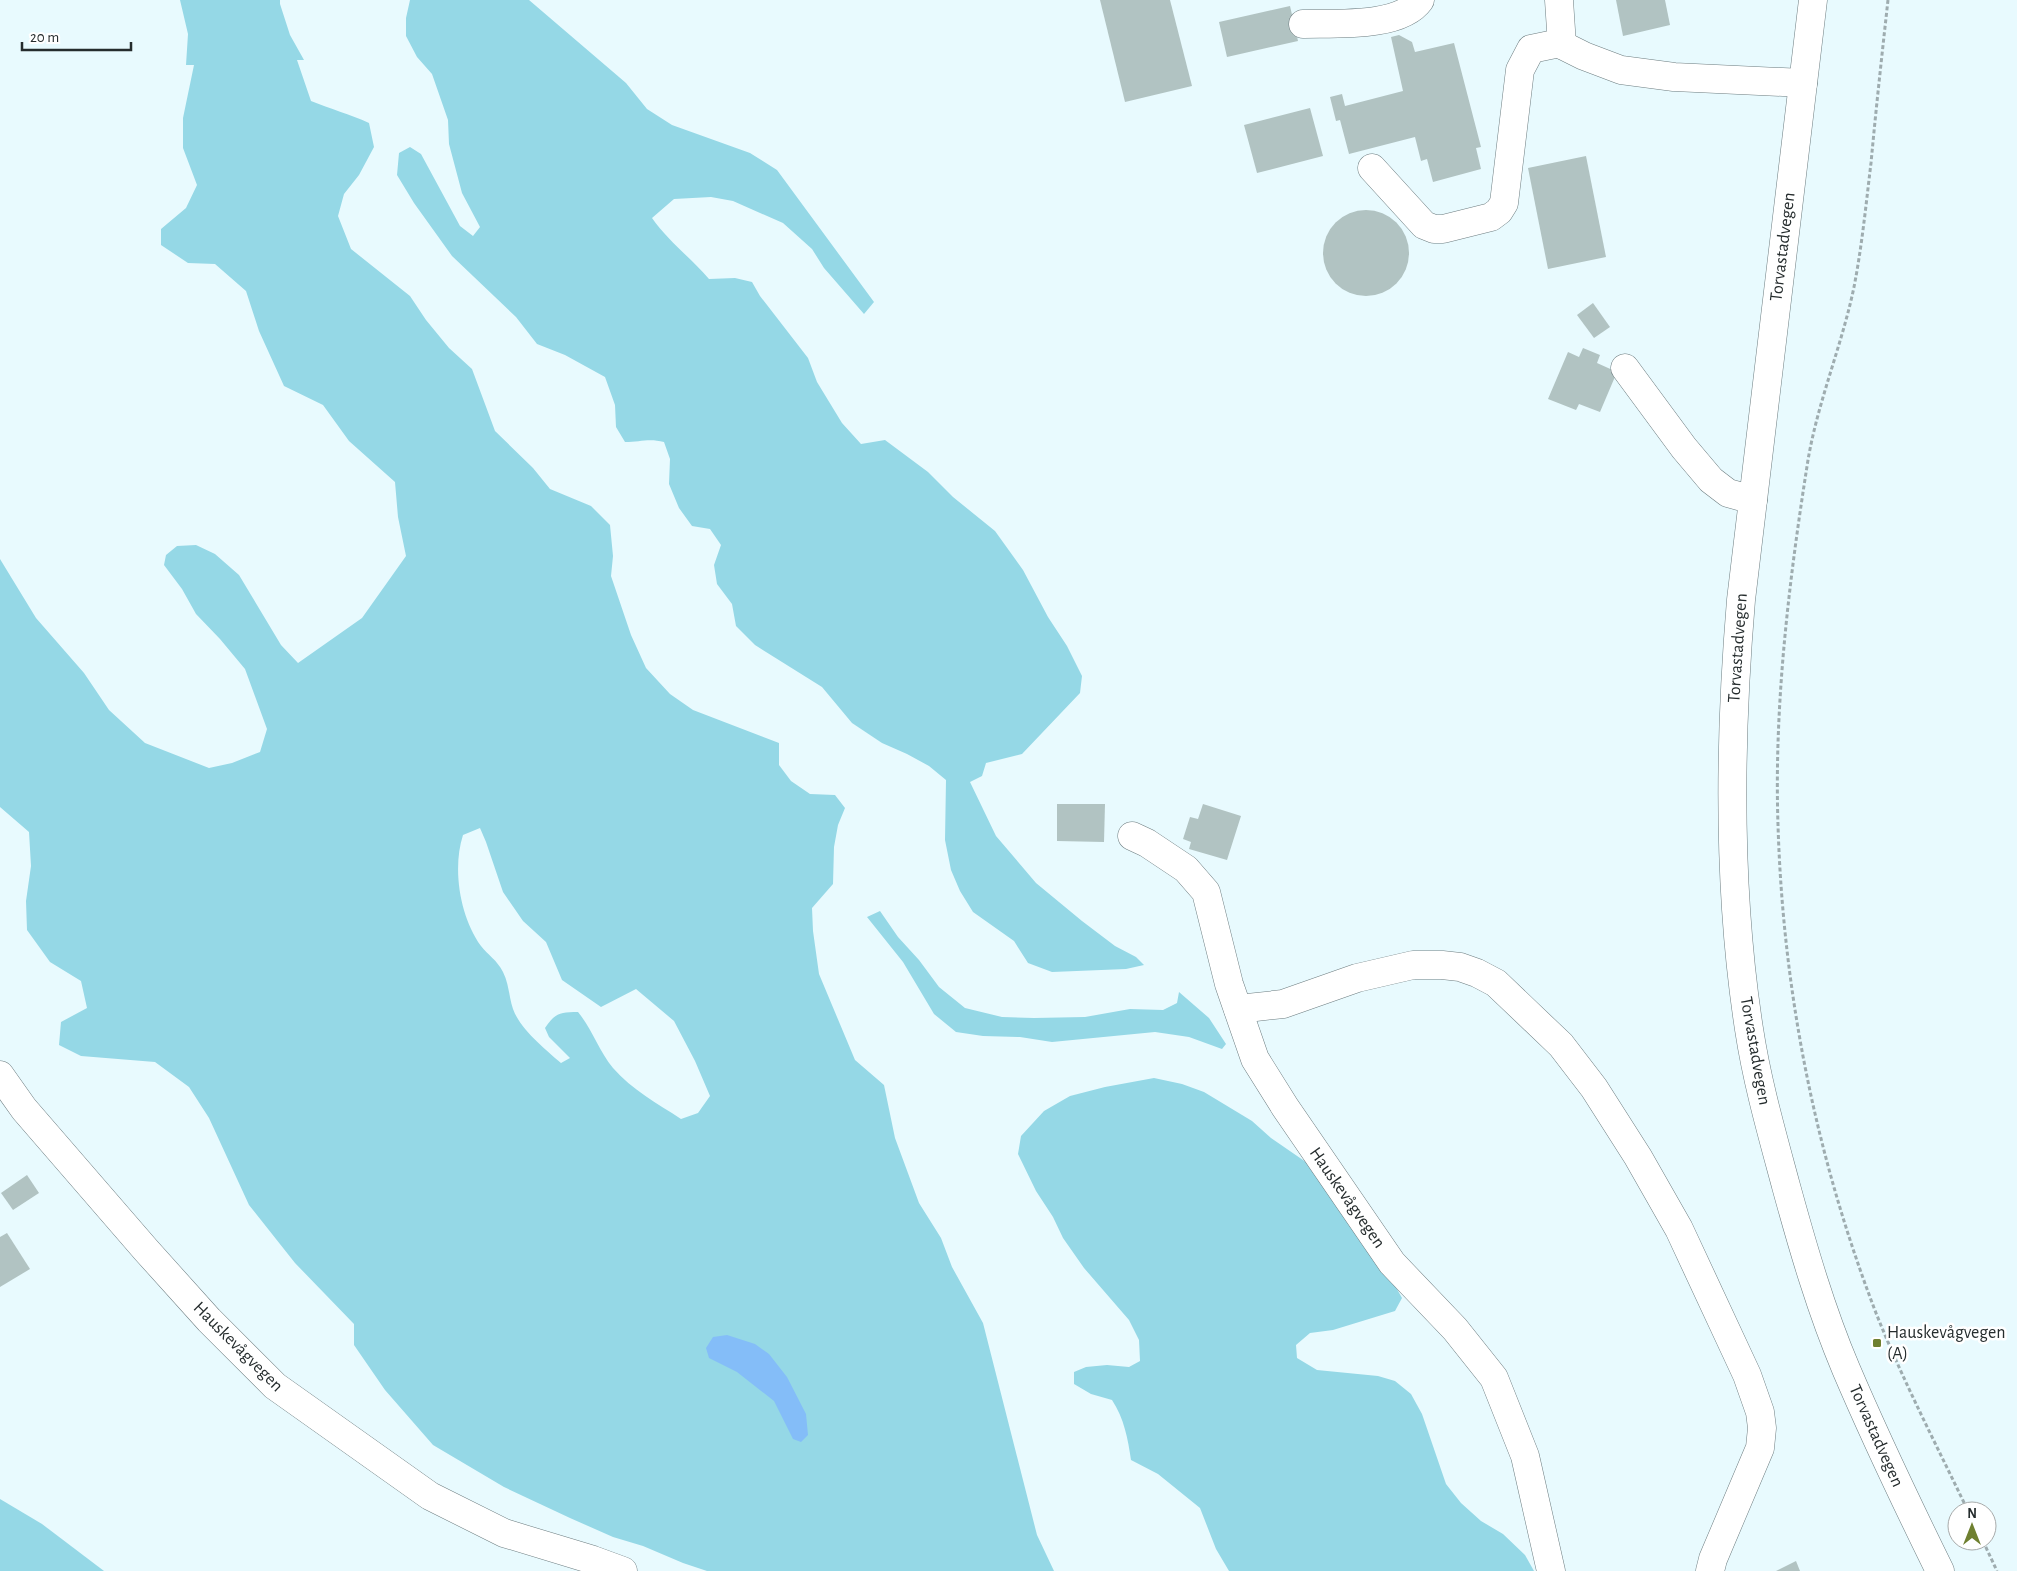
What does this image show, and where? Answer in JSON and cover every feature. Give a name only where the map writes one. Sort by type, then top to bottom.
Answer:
[{"type":"main road","points":[[1303,24],[1392,19],[1415,7],[1420,0]]},
{"type":"main road","points":[[1559,0],[1562,45]]},
{"type":"main road","name":"Torvastadvegen","points":[[1813,0],[1741,600],[1734,679],[1732,828],[1736,912],[1749,1031],[1771,1131],[1801,1239],[1834,1338],[1902,1493],[1940,1571]]},
{"type":"main road","points":[[1372,168],[1424,224],[1434,229],[1443,229],[1491,217],[1504,203],[1520,70],[1531,49],[1555,44],[1562,45],[1584,56],[1621,70],[1674,77],[1803,83]]},
{"type":"main road","points":[[1624,368],[1684,448],[1711,480],[1728,493],[1753,500]]},
{"type":"main road","name":"Hauskevågvegen","points":[[1132,836],[1147,843],[1186,869],[1206,892],[1229,984],[1255,1059],[1285,1107],[1392,1262],[1455,1329],[1494,1378],[1524,1456],[1551,1571]]},
{"type":"main road","points":[[1238,1009],[1283,1004],[1357,978],[1413,965],[1460,967],[1496,982],[1561,1045],[1594,1088],[1638,1157],[1680,1229],[1748,1375],[1760,1412],[1762,1428],[1760,1448],[1713,1559],[1710,1571]]},
{"type":"main road","name":"Hauskevågvegen","points":[[0,1075],[24,1109],[146,1250],[209,1320],[275,1386],[430,1496],[504,1534],[623,1571]]},
{"type":"path","points":[[1888,0],[1862,240],[1854,290],[1809,455],[1797,539],[1785,643],[1778,744],[1778,822],[1781,893],[1797,1024],[1808,1085],[1849,1237],[1877,1314],[1904,1378],[1963,1501]]},
{"type":"path","points":[[1988,1551],[1997,1571]]},
{"type":"shaded area","points":[[180,0],[280,0],[290,35],[304,60],[297,60],[311,101],[369,123],[374,147],[359,175],[344,194],[338,216],[351,249],[410,296],[426,320],[449,348],[472,369],[495,431],[533,468],[550,489],[591,506],[610,525],[613,556],[611,576],[631,635],[646,668],[670,694],[693,710],[779,743],[779,765],[791,781],[810,794],[835,795],[845,808],[838,825],[834,847],[833,884],[812,908],[819,974],[855,1060],[884,1085],[895,1138],[919,1203],[941,1238],[952,1267],[983,1323],[1037,1535],[1054,1571],[707,1571],[643,1546],[613,1537],[504,1487],[433,1445],[385,1390],[354,1345],[354,1324],[295,1263],[249,1205],[209,1118],[189,1087],[155,1062],[81,1056],[59,1045],[61,1022],[87,1008],[81,981],[50,962],[27,930],[26,901],[31,866],[29,832],[0,807],[0,559],[36,618],[84,673],[109,710],[145,743],[209,768],[232,763],[260,752],[267,729],[245,669],[196,614],[182,589],[164,565],[166,555],[177,546],[196,545],[215,554],[239,575],[281,645],[298,663],[362,618],[406,556],[398,517],[395,482],[349,441],[323,405],[284,386],[259,331],[246,291],[215,264],[188,263],[161,245],[161,229],[186,208],[197,185],[183,148],[183,118],[194,65],[186,65],[188,34]],"holes":[[[480,828],[503,892],[523,921],[546,942],[562,980],[601,1007],[636,989],[674,1021],[695,1061],[710,1096],[698,1113],[681,1119],[628,1083],[608,1061],[578,1012],[558,1014],[545,1028],[549,1037],[570,1058],[561,1063],[534,1039],[521,1024],[513,1009],[507,981],[503,972],[481,946],[474,934],[463,907],[460,892],[458,863],[463,835]]]},
{"type":"shaded area","points":[[410,0],[529,0],[626,83],[647,109],[672,125],[750,153],[777,170],[874,302],[864,314],[824,268],[812,249],[783,223],[733,201],[711,197],[674,199],[652,218],[709,279],[735,278],[752,282],[760,296],[808,358],[817,382],[842,423],[861,444],[885,440],[928,472],[953,497],[995,531],[1023,570],[1082,676],[1080,693],[1022,754],[986,763],[982,776],[970,782],[996,836],[1036,883],[1082,921],[1115,946],[1136,957],[1144,965],[1126,969],[1052,972],[1028,963],[1014,941],[973,912],[960,891],[951,870],[945,840],[946,780],[929,766],[882,743],[852,723],[822,687],[755,645],[736,626],[732,604],[717,584],[714,565],[721,545],[710,529],[692,526],[679,508],[669,484],[670,459],[664,442],[649,440],[625,442],[616,427],[615,405],[605,377],[565,355],[537,344],[516,317],[452,256],[414,203],[397,175],[399,153],[410,147],[421,154],[460,226],[473,236],[480,227],[462,193],[449,144],[448,120],[432,74],[417,57],[406,36],[406,18]]},
{"type":"shaded area","points":[[880,911],[898,937],[919,960],[939,987],[965,1008],[1002,1017],[1085,1017],[1130,1009],[1163,1010],[1177,1003],[1179,992],[1209,1018],[1226,1044],[1222,1049],[1189,1037],[1155,1032],[1052,1042],[1020,1037],[983,1036],[956,1032],[934,1014],[903,962],[867,917]]},
{"type":"shaded area","points":[[1154,1078],[1182,1084],[1204,1092],[1252,1121],[1271,1138],[1316,1169],[1389,1275],[1402,1298],[1395,1311],[1333,1330],[1310,1333],[1296,1345],[1297,1358],[1317,1370],[1378,1376],[1395,1381],[1411,1394],[1422,1414],[1446,1484],[1461,1503],[1481,1521],[1503,1534],[1525,1555],[1534,1571],[1229,1571],[1216,1549],[1200,1508],[1158,1474],[1131,1460],[1125,1429],[1120,1414],[1112,1400],[1091,1394],[1074,1384],[1074,1372],[1086,1367],[1107,1365],[1129,1367],[1140,1361],[1139,1340],[1129,1320],[1084,1268],[1063,1238],[1053,1217],[1036,1191],[1018,1154],[1021,1136],[1044,1111],[1070,1096]]},
{"type":"shaded area","points":[[727,1335],[755,1344],[769,1354],[787,1377],[806,1414],[808,1435],[801,1442],[793,1439],[774,1401],[737,1372],[709,1358],[706,1348],[713,1337]]},
{"type":"shaded area","points":[[0,1499],[42,1524],[104,1571],[0,1571]]},
{"type":"building","points":[[1100,0],[1170,0],[1192,86],[1125,102]]},
{"type":"building","points":[[1616,0],[1665,0],[1670,25],[1623,36]]},
{"type":"building","points":[[1290,6],[1298,41],[1227,57],[1219,22]]},
{"type":"building","points":[[1399,35],[1412,42],[1415,52],[1454,43],[1481,147],[1476,148],[1481,169],[1433,182],[1427,159],[1421,161],[1415,137],[1349,154],[1340,120],[1336,121],[1330,97],[1342,94],[1345,106],[1403,91],[1391,37]]},
{"type":"building","points":[[1310,108],[1323,156],[1257,173],[1244,125]]},
{"type":"building","points":[[1586,156],[1606,257],[1548,269],[1528,168]]},
{"type":"building","points":[[1366,210],[1382,213],[1390,217],[1402,229],[1406,237],[1409,253],[1406,269],[1402,277],[1390,289],[1382,293],[1366,296],[1350,293],[1342,289],[1330,277],[1326,269],[1323,253],[1326,237],[1330,229],[1342,217],[1350,213]]},
{"type":"building","points":[[1593,303],[1610,327],[1594,338],[1577,315]]},
{"type":"building","points":[[1583,348],[1600,355],[1597,363],[1617,372],[1600,412],[1579,404],[1576,410],[1548,399],[1568,352],[1579,357]]},
{"type":"building","points":[[1057,804],[1105,804],[1104,842],[1057,841]]},
{"type":"building","points":[[1203,804],[1241,816],[1227,860],[1189,849],[1191,842],[1183,839],[1190,817],[1198,819]]},
{"type":"building","points":[[27,1175],[39,1193],[13,1210],[1,1193]]},
{"type":"building","points":[[7,1233],[30,1269],[0,1287],[0,1237]]},
{"type":"building","points":[[1796,1561],[1800,1571],[1776,1571]]},
{"type":"place","name":"Hauskevågvegen (A)","points":[[1877,1343]]}]
